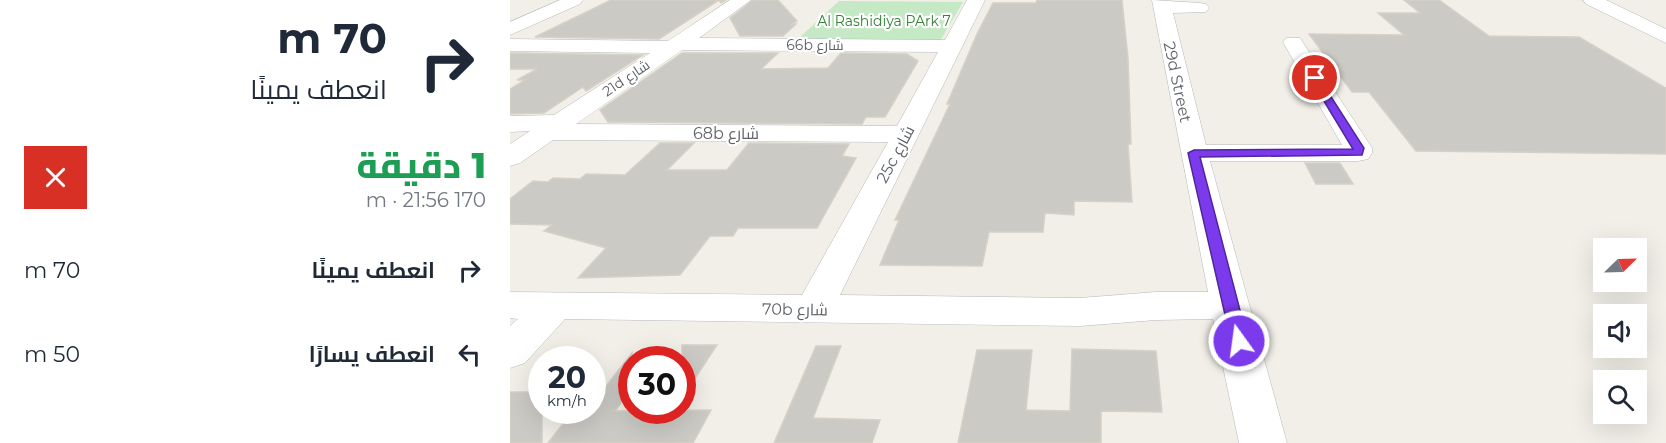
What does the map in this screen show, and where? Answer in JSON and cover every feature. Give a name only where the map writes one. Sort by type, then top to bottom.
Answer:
[{"type":"street","points":[[510,29],[574,0]]},
{"type":"street","name":"21d شارع","points":[[510,157],[742,0]]},
{"type":"street","name":"25c شارع","points":[[814,309],[975,0]]},
{"type":"street","points":[[1592,0],[1666,37]]},
{"type":"street","points":[[1161,4],[1200,8]]},
{"type":"street","name":"29d Street","points":[[1161,4],[1263,443]]},
{"type":"street","points":[[1194,153],[1358,153],[1358,148],[1293,42]]},
{"type":"street","name":"66b شارع","points":[[510,45],[951,46]]},
{"type":"street","name":"68b شارع","points":[[510,124],[553,128],[905,134]]},
{"type":"street","name":"70b شارع","points":[[510,305],[1080,312],[1145,320],[1232,313]]},
{"type":"street","points":[[510,352],[555,306]]},
{"type":"green space","name":"Al Rashidiya PArk 7","points":[[839,1],[963,2],[940,41],[797,40]]},
{"type":"building","points":[[611,0],[719,0],[659,39],[535,37]]},
{"type":"building","points":[[753,0],[778,0],[797,21],[792,24],[796,24],[783,36],[740,36],[730,18]]},
{"type":"building","points":[[1037,0],[1122,0],[1128,58],[1131,144],[1128,144],[1132,202],[1074,201],[1074,215],[1045,213],[1043,232],[989,232],[982,266],[880,265],[899,220],[895,220],[950,104],[947,104],[993,3],[1036,3]]},
{"type":"building","points":[[1404,0],[1439,0],[1489,36],[1579,37],[1666,88],[1666,154],[1416,151],[1369,92],[1352,92],[1309,34],[1404,35],[1378,13],[1420,13]]},
{"type":"building","points":[[510,53],[643,55],[586,91],[583,87],[544,113],[510,114],[510,89],[525,80],[517,80],[537,69],[510,69]]},
{"type":"building","points":[[682,53],[778,53],[761,69],[828,68],[841,53],[907,54],[918,61],[885,117],[866,117],[862,124],[608,122],[600,110]]},
{"type":"building","points":[[660,143],[694,143],[667,170],[727,170],[749,143],[849,144],[842,156],[856,158],[817,228],[738,228],[733,236],[710,236],[680,275],[578,278],[606,248],[544,231],[552,225],[510,224],[510,199],[533,181],[548,182],[553,178],[580,179],[586,174],[625,175]]},
{"type":"building","points":[[1305,163],[1340,163],[1353,184],[1316,184]]},
{"type":"building","points":[[717,345],[696,377],[696,346],[682,346]]},
{"type":"building","points":[[816,346],[841,346],[813,418],[880,420],[872,443],[774,443]]},
{"type":"building","points":[[1072,349],[1156,351],[1162,412],[1101,411],[1101,443],[958,443],[977,350],[1032,350],[1026,410],[1070,411]]},
{"type":"building","points":[[618,371],[618,407],[615,411],[618,411],[618,424],[696,424],[696,410],[711,410],[693,443],[548,443],[563,424],[606,424],[606,386]]},
{"type":"building","points":[[510,392],[528,392],[528,424],[542,424],[542,443],[510,443]]},
{"type":"route","points":[[1239,341],[1194,153],[1358,153],[1358,148],[1315,78]]}]
